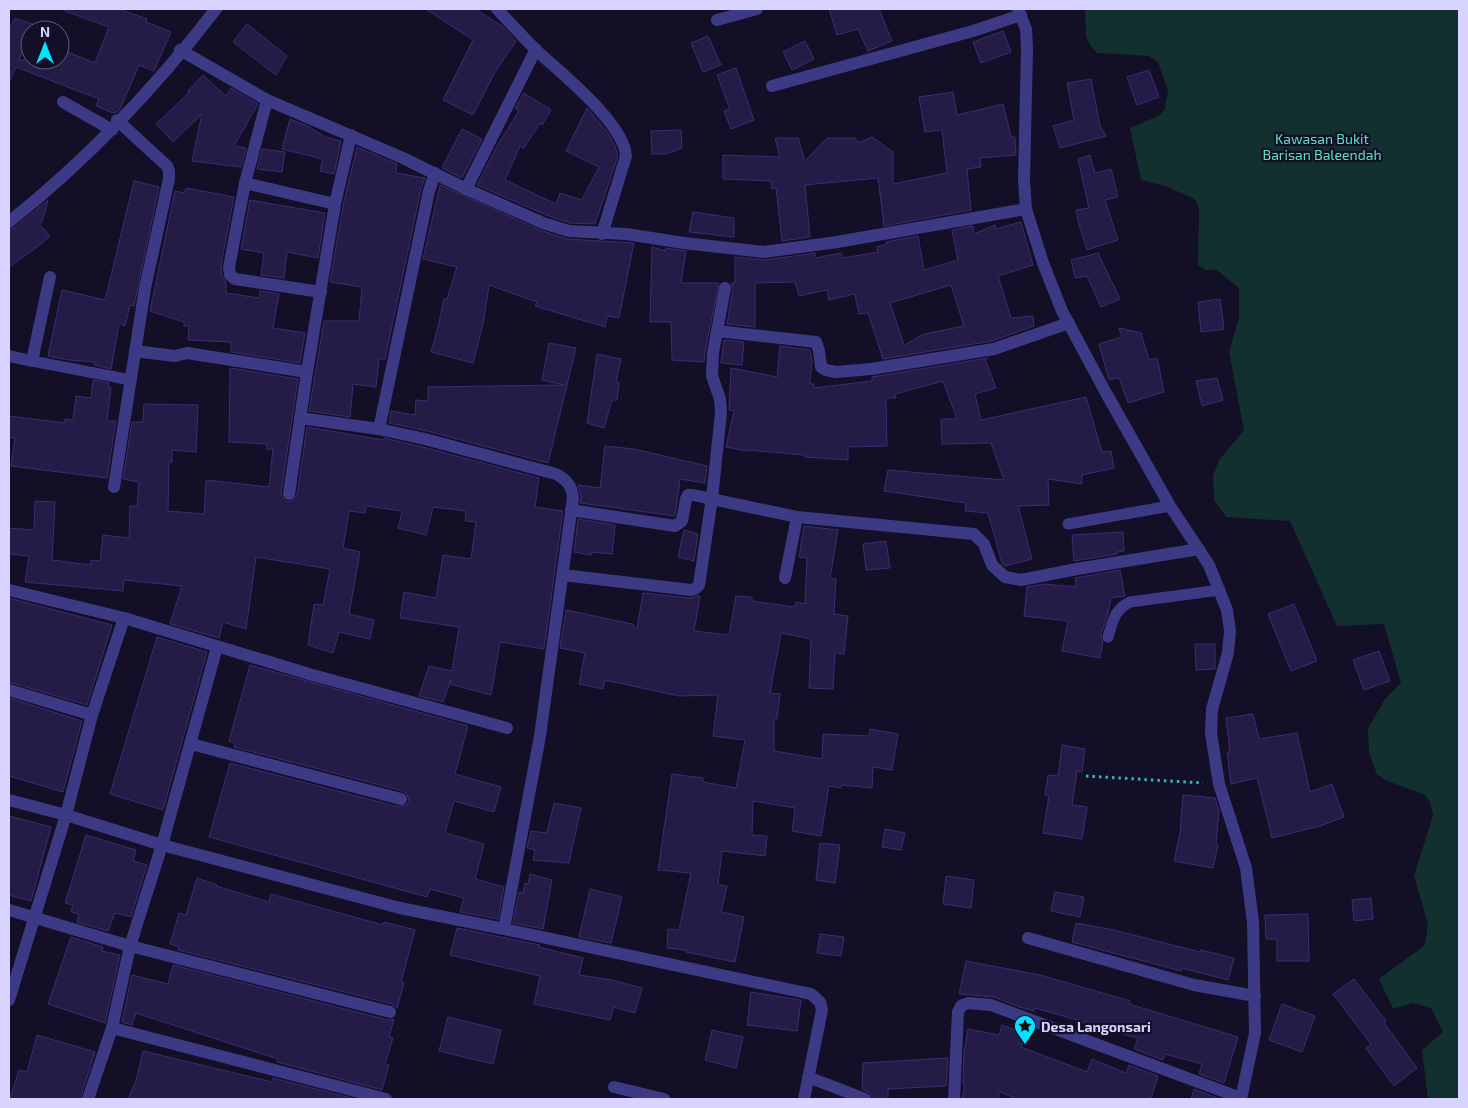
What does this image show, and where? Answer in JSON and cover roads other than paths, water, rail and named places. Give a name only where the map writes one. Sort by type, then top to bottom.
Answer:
[{"type":"street","points":[[9,222],[37,199],[116,126],[182,52],[216,9]]},
{"type":"street","points":[[497,9],[585,95],[618,133],[624,144],[626,156],[602,234]]},
{"type":"street","points":[[717,20],[757,9]]},
{"type":"street","points":[[772,86],[964,33],[1020,12],[1026,29],[1027,49],[1024,180],[1026,209],[1043,262],[1062,311],[1170,506],[1209,566],[1227,610],[1230,631],[1224,672],[1212,709],[1211,733],[1219,784],[1246,868],[1254,922],[1255,1033],[1241,1099],[991,1005],[968,1003],[961,1006],[958,1012],[954,1099]]},
{"type":"street","points":[[466,189],[536,49]]},
{"type":"street","points":[[182,52],[180,50],[267,100],[351,135],[543,223],[569,231],[626,234],[764,252],[837,242],[1026,209]]},
{"type":"street","points":[[267,100],[245,182],[229,267],[230,275],[235,279],[321,292]]},
{"type":"street","points":[[63,102],[116,126]]},
{"type":"street","points":[[114,486],[145,288],[169,178],[169,171],[160,159],[117,120],[116,126]]},
{"type":"street","points":[[289,494],[307,372],[336,204],[351,135]]},
{"type":"street","points":[[379,429],[429,191],[435,173]]},
{"type":"street","points":[[245,182],[336,204]]},
{"type":"street","points":[[9,356],[32,361],[50,276]]},
{"type":"street","points":[[563,575],[686,589],[695,589],[699,585],[712,498],[721,413],[720,399],[712,376],[713,353],[724,288]]},
{"type":"street","points":[[717,331],[816,342],[821,367],[836,372],[883,367],[994,349],[1069,323]]},
{"type":"street","points":[[135,351],[175,356],[187,353],[307,372]]},
{"type":"street","points":[[300,418],[379,429],[426,440],[556,474],[565,479],[570,486],[573,498],[540,736],[504,929]]},
{"type":"street","points":[[571,510],[675,526],[682,521],[688,496],[712,498],[797,517],[974,534],[984,544],[992,565],[1005,577],[1022,580],[1199,549]]},
{"type":"street","points":[[786,578],[797,517]]},
{"type":"street","points":[[9,590],[124,618],[309,674],[507,728]]},
{"type":"street","points":[[9,1000],[66,815],[92,715],[124,618]]},
{"type":"street","points":[[88,1099],[112,1028],[130,946],[162,845],[218,647]]},
{"type":"street","points":[[9,690],[92,715]]},
{"type":"street","points":[[191,744],[401,799]]},
{"type":"street","points":[[9,800],[66,815],[162,845],[400,908],[811,994],[820,1002],[822,1010],[804,1099]]},
{"type":"street","points":[[9,910],[130,946],[390,1012]]},
{"type":"street","points":[[1028,938],[1194,985],[1255,996]]},
{"type":"street","points":[[112,1028],[386,1099]]},
{"type":"street","points":[[808,1077],[865,1099]]},
{"type":"street","points":[[614,1087],[664,1099]]},
{"type":"lane","points":[[32,361],[131,380]]},
{"type":"lane","points":[[1068,524],[1170,506]]},
{"type":"lane","points":[[1108,636],[1116,611],[1130,602],[1220,590]]},
{"type":"place","name":"Desa Langonsari","points":[[1025,1045]]},
{"type":"park label","name":"Kawasan Bukit Barisan Baleendah","points":[[1322,146]]}]
